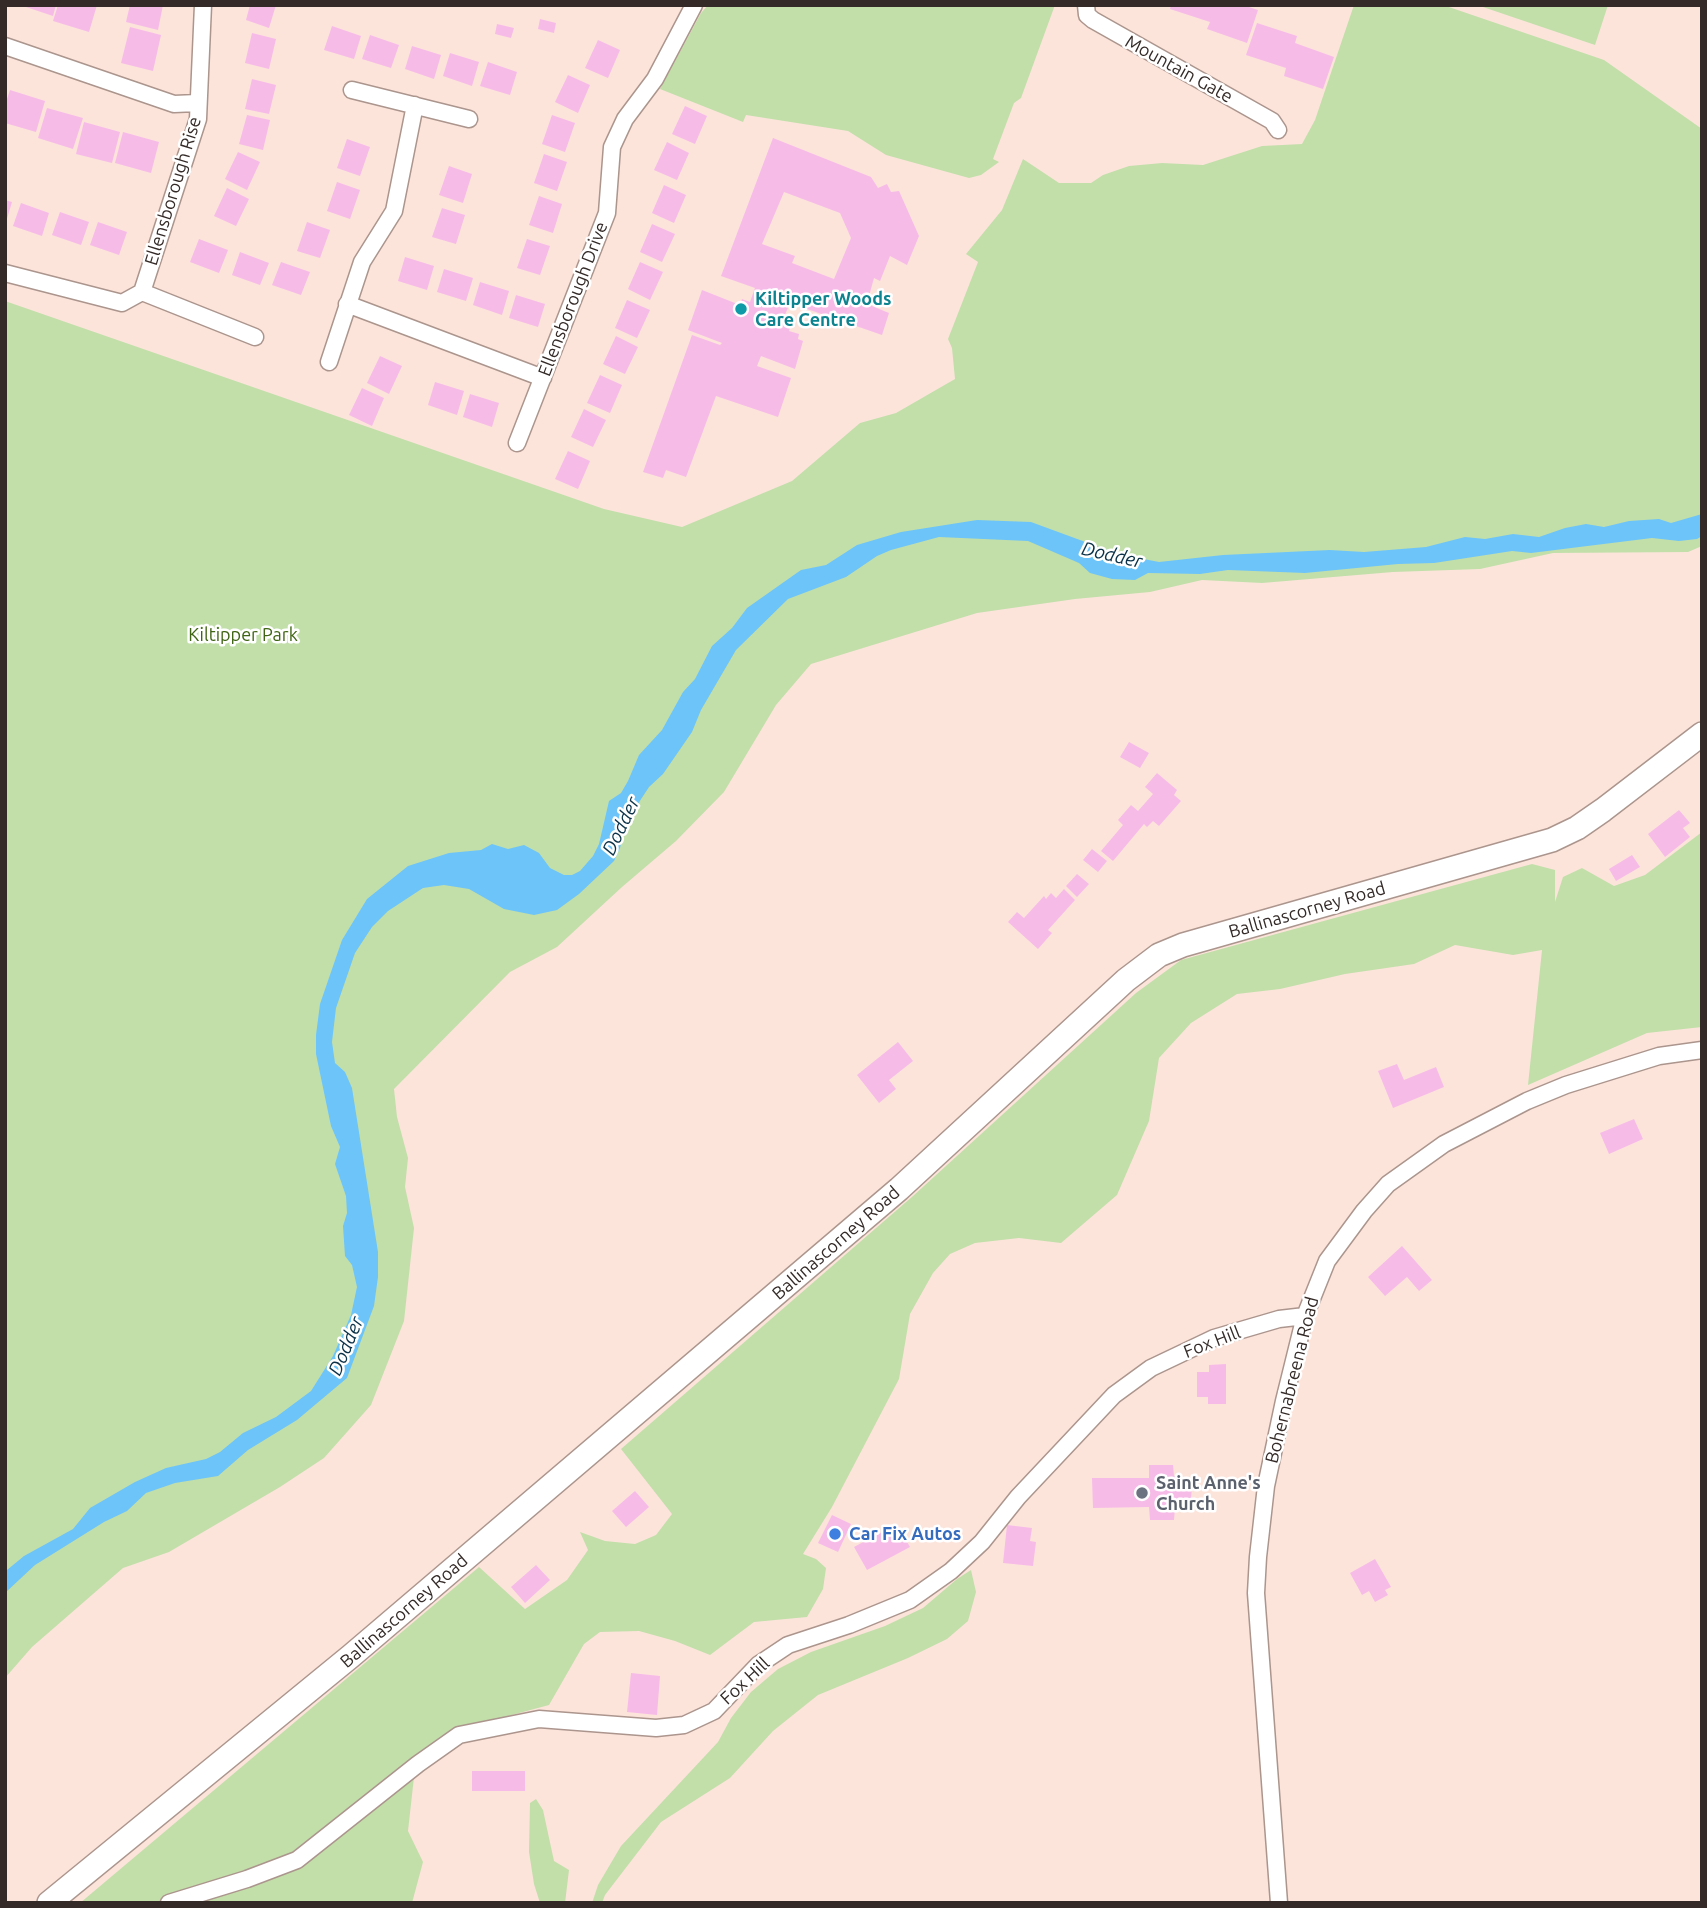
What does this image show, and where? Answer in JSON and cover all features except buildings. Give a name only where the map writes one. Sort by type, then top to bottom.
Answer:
[{"type":"main road","name":"Ballinascorney Road","points":[[49,1903],[351,1656],[858,1224],[1126,980],[1159,955],[1183,945],[1552,840],[1577,828],[1603,810],[1702,734]]},
{"type":"street","name":"Ellensborough Rise","points":[[142,292],[198,119],[203,5]]},
{"type":"street","name":"Ellensborough Drive","points":[[517,443],[607,213],[612,148],[625,119],[655,79],[694,5]]},
{"type":"street","name":"Mountain Gate","points":[[1086,5],[1087,16],[1093,20],[1272,121],[1278,130]]},
{"type":"street","points":[[5,46],[174,104],[197,103]]},
{"type":"street","points":[[352,90],[469,118]]},
{"type":"street","points":[[329,362],[362,262],[394,211],[415,105]]},
{"type":"street","points":[[5,273],[122,303],[142,292],[255,337]]},
{"type":"street","points":[[347,304],[543,378]]},
{"type":"street","name":"Bohernabreena Road","points":[[1279,1903],[1256,1593],[1258,1556],[1266,1486],[1284,1401],[1313,1291],[1327,1261],[1364,1210],[1388,1184],[1444,1144],[1527,1101],[1566,1085],[1659,1056],[1702,1050]]},
{"type":"street","name":"Fox Hill","points":[[169,1903],[297,1860],[459,1735],[539,1719],[656,1728],[684,1725],[714,1711],[758,1665],[788,1645],[849,1625],[909,1600],[951,1571],[982,1542],[1018,1497],[1114,1395],[1151,1368],[1214,1338],[1279,1319],[1306,1316]]},
{"type":"green space","points":[[708,5],[1055,5],[1021,98],[1014,103],[993,159],[999,162],[981,175],[969,178],[886,155],[848,131],[746,115],[743,122],[660,89],[701,13]]},
{"type":"green space","name":"Kiltipper Park","points":[[1354,5],[1443,5],[1604,60],[1702,129],[1702,546],[1688,552],[1553,553],[1480,569],[1393,572],[1262,583],[1202,580],[1150,592],[977,613],[811,664],[776,705],[724,792],[676,841],[557,947],[510,972],[394,1089],[397,1117],[408,1158],[405,1187],[414,1228],[404,1321],[371,1405],[324,1458],[280,1487],[169,1552],[123,1568],[32,1647],[5,1678],[5,301],[604,509],[682,527],[792,481],[860,423],[896,413],[955,379],[952,348],[948,339],[978,262],[966,254],[1002,210],[1023,159],[1059,183],[1091,183],[1103,175],[1129,166],[1162,163],[1203,165],[1262,146],[1302,144],[1315,120]]},
{"type":"green space","points":[[1477,5],[1608,5],[1595,45]]},
{"type":"green space","points":[[1702,832],[1702,1027],[1647,1033],[1528,1085],[1542,950],[1513,955],[1455,945],[1414,964],[1345,974],[1280,989],[1237,994],[1191,1023],[1159,1058],[1149,1121],[1117,1195],[1061,1243],[1019,1238],[975,1243],[950,1254],[933,1273],[910,1314],[899,1379],[832,1507],[803,1554],[816,1559],[826,1568],[823,1589],[807,1617],[754,1622],[710,1655],[639,1631],[600,1632],[584,1644],[549,1705],[482,1723],[416,1759],[408,1831],[423,1862],[412,1903],[80,1903],[479,1567],[525,1609],[567,1580],[588,1550],[580,1532],[605,1541],[635,1544],[656,1535],[672,1514],[621,1449],[913,1196],[1136,993],[1181,960],[1532,864],[1555,870],[1555,902],[1563,877],[1582,868],[1614,886],[1645,875]]},
{"type":"green space","points":[[971,1570],[976,1592],[968,1621],[947,1639],[818,1695],[773,1731],[730,1778],[661,1822],[605,1895],[602,1903],[592,1903],[598,1885],[621,1846],[718,1742],[731,1718],[751,1692],[778,1669],[811,1652],[885,1626],[923,1608]]},
{"type":"green space","points":[[536,1799],[543,1810],[554,1861],[569,1870],[565,1903],[540,1903],[534,1884],[529,1852],[530,1803]]},
{"type":"water","name":"Dodder","points":[[1702,514],[1702,536],[1697,539],[1679,541],[1652,538],[1531,553],[1512,551],[1434,563],[1305,573],[1228,570],[1200,574],[1148,573],[1135,580],[1112,579],[1090,573],[1079,563],[1028,541],[939,537],[891,550],[846,577],[788,599],[736,650],[701,710],[692,732],[630,816],[614,861],[579,894],[557,910],[534,915],[504,909],[469,889],[444,885],[423,888],[388,911],[372,927],[355,953],[336,1008],[332,1042],[335,1063],[345,1072],[352,1088],[378,1252],[378,1277],[374,1306],[347,1378],[297,1420],[248,1450],[218,1476],[175,1483],[146,1493],[127,1511],[104,1522],[35,1565],[5,1593],[7,1570],[24,1556],[73,1529],[90,1508],[166,1468],[206,1459],[220,1452],[243,1433],[276,1417],[311,1391],[333,1356],[351,1315],[357,1287],[352,1265],[345,1256],[343,1226],[347,1213],[346,1196],[335,1164],[340,1147],[331,1126],[316,1054],[316,1035],[320,1004],[342,940],[367,899],[408,866],[449,853],[481,850],[492,844],[508,849],[524,845],[539,853],[550,868],[564,875],[580,871],[599,844],[609,801],[621,793],[639,755],[662,730],[683,692],[695,679],[712,646],[732,628],[747,608],[801,570],[826,565],[857,545],[901,532],[977,520],[1031,522],[1118,554],[1159,562],[1223,555],[1330,550],[1364,552],[1426,547],[1465,537],[1485,539],[1513,534],[1539,537],[1586,524],[1604,527],[1629,521],[1659,519],[1671,523]]},
{"type":"place","name":"Kiltipper Woods Care Centre","points":[[741,309]]},
{"type":"place","name":"Saint Anne's Church","points":[[1142,1493]]},
{"type":"place","name":"Car Fix Autos","points":[[835,1534]]}]
